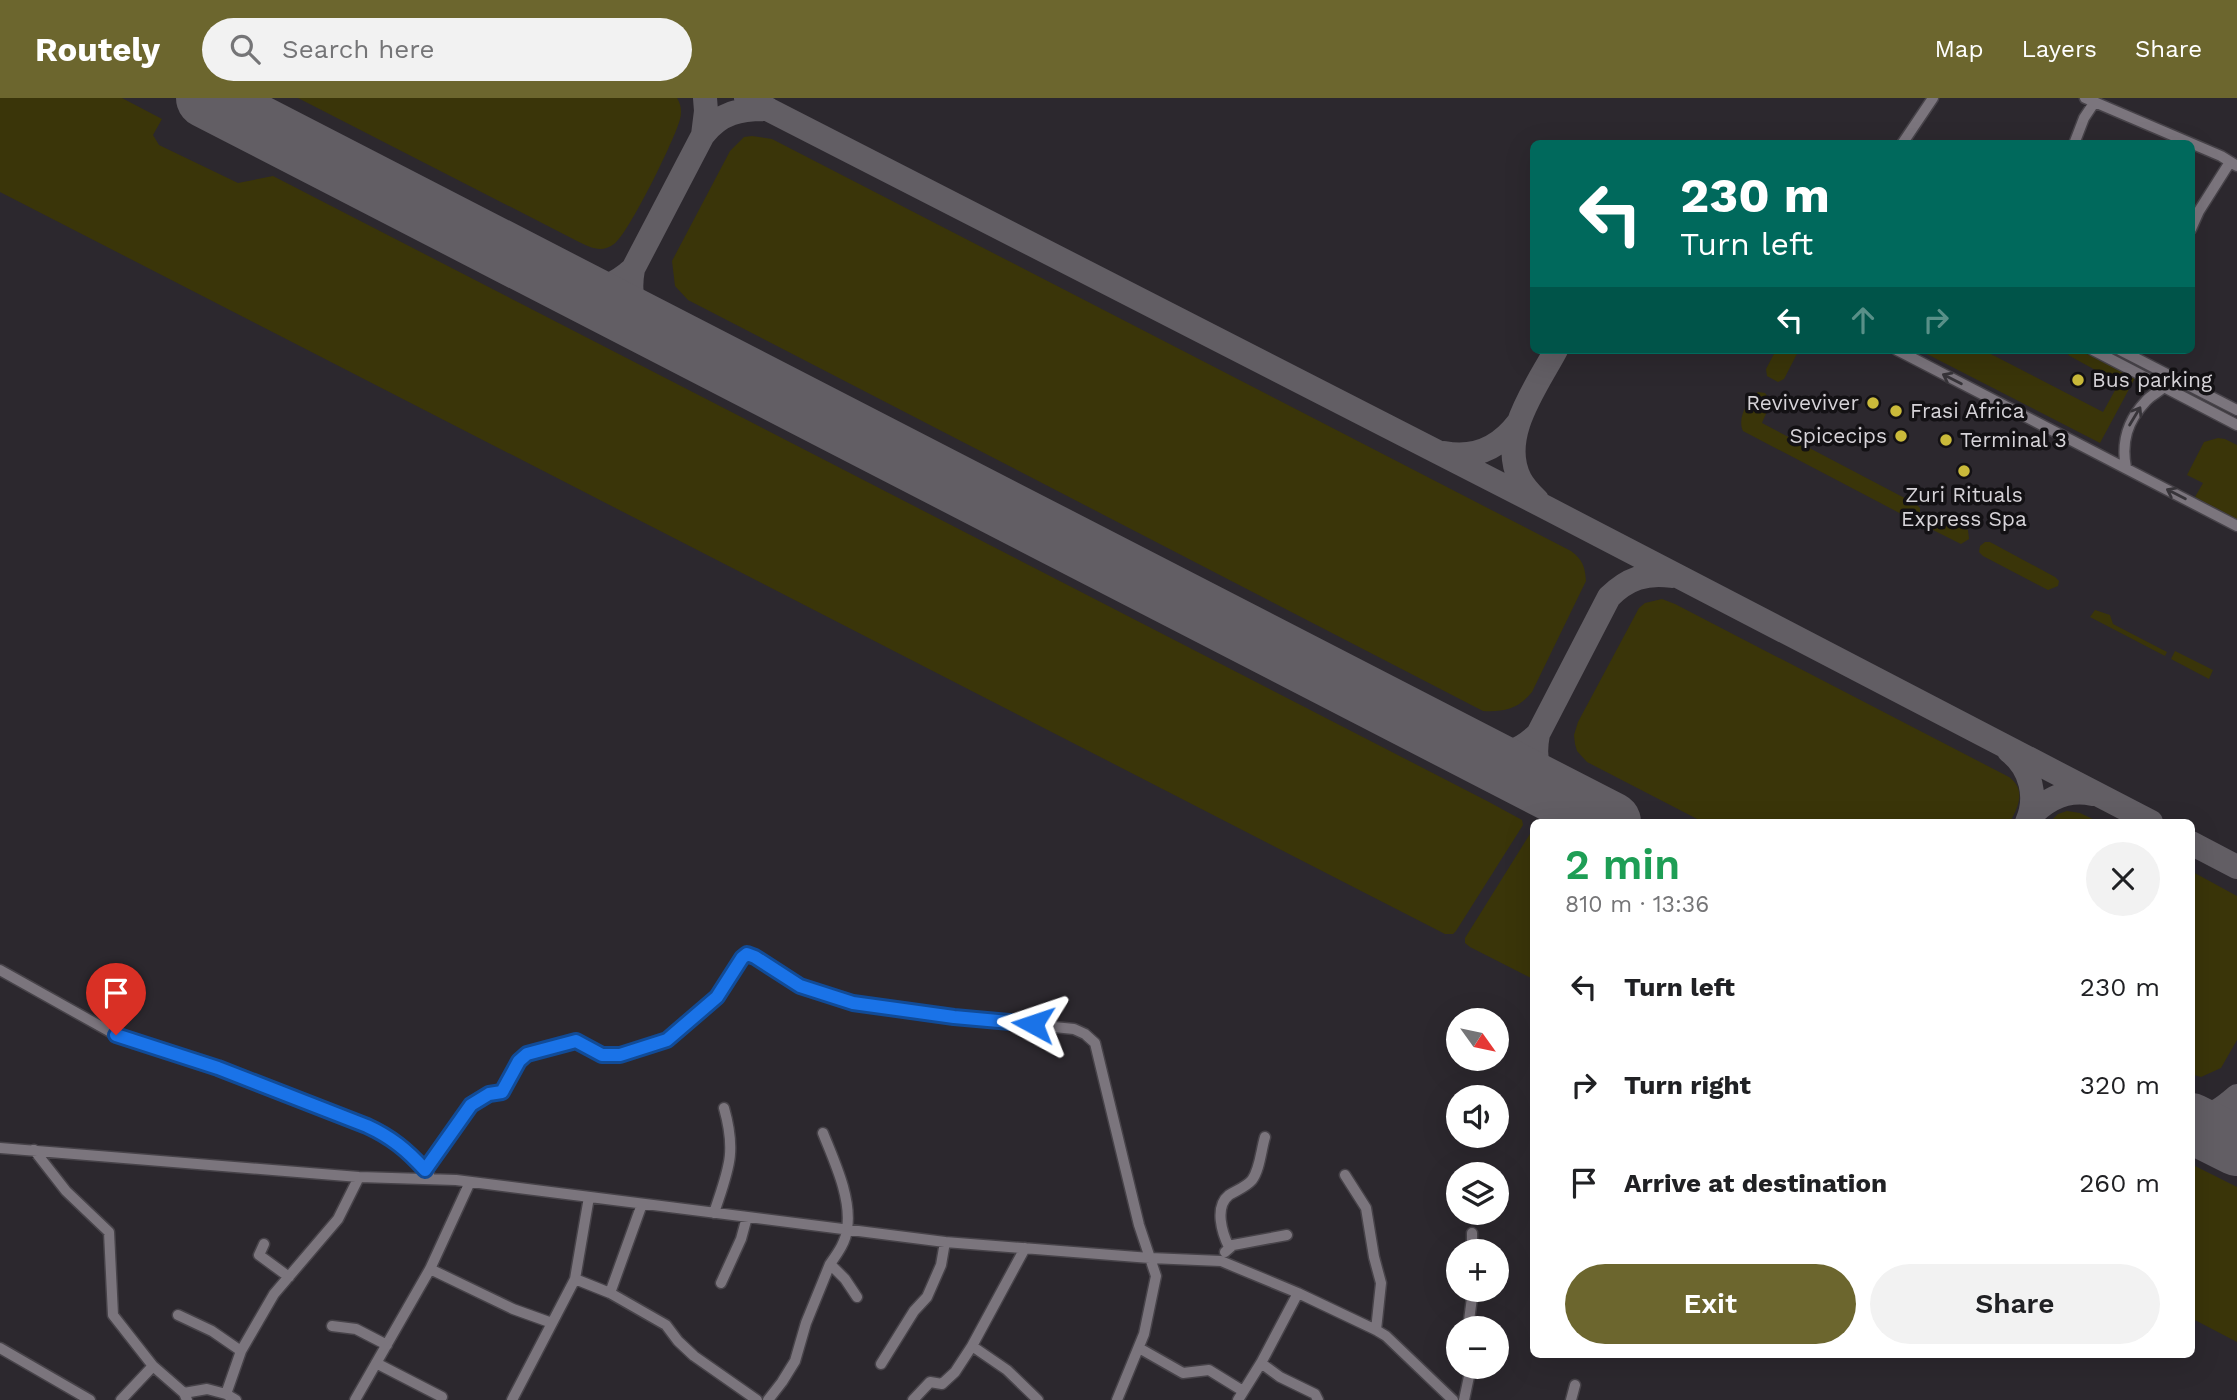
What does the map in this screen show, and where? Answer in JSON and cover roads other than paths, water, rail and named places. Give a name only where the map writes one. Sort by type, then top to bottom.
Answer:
[{"type":"street","points":[[1905,140],[1933,98]]},
{"type":"street","points":[[2075,140],[2089,100],[2183,140]]},
{"type":"street","points":[[2195,145],[2234,164],[2195,220]]},
{"type":"street","points":[[1905,354],[2237,526]]},
{"type":"street","points":[[2100,354],[2237,425]]},
{"type":"street","points":[[2128,354],[2237,410]]},
{"type":"street","points":[[2126,468],[2123,440],[2130,424],[2146,401],[2164,388],[2171,376]]},
{"type":"street","points":[[429,1174],[471,1105],[489,1094],[502,1092],[519,1061],[527,1054],[576,1041],[602,1055],[620,1055],[667,1040],[717,997],[747,954],[800,986],[853,1003],[954,1017],[1060,1026],[1085,1034],[1095,1043],[1139,1225],[1156,1276],[1154,1294],[1139,1348],[1117,1400]]},
{"type":"street","points":[[0,970],[116,1035],[218,1068],[390,1137],[409,1152],[429,1174]]},
{"type":"street","points":[[714,1213],[731,1153],[731,1134],[724,1108]]},
{"type":"street","points":[[768,1400],[795,1361],[806,1323],[830,1264],[848,1229],[844,1195],[823,1133]]},
{"type":"street","points":[[1229,1247],[1222,1227],[1222,1204],[1254,1177],[1265,1137]]},
{"type":"street","points":[[0,1148],[359,1177],[429,1174],[470,1182],[945,1242],[1221,1261],[1376,1330],[1386,1336],[1453,1400]]},
{"type":"street","points":[[34,1150],[66,1191],[109,1232],[113,1315],[153,1366],[186,1396],[207,1389],[231,1397],[241,1352],[274,1294],[338,1219],[359,1177]]},
{"type":"street","points":[[1345,1175],[1366,1208],[1381,1283],[1376,1330]]},
{"type":"street","points":[[355,1400],[430,1269],[470,1182]]},
{"type":"street","points":[[512,1400],[575,1279],[589,1197]]},
{"type":"street","points":[[610,1293],[642,1204]]},
{"type":"street","points":[[720,1283],[741,1239],[747,1217]]},
{"type":"street","points":[[1472,1233],[1472,1239]]},
{"type":"street","points":[[1221,1261],[1229,1247],[1287,1235]]},
{"type":"street","points":[[881,1364],[914,1311],[931,1290],[941,1265],[945,1242]]},
{"type":"street","points":[[264,1244],[259,1255],[289,1277]]},
{"type":"street","points":[[913,1400],[930,1382],[942,1384],[955,1372],[1025,1248]]},
{"type":"street","points":[[830,1264],[845,1279],[857,1297]]},
{"type":"street","points":[[430,1269],[513,1309],[552,1323]]},
{"type":"street","points":[[575,1279],[610,1293],[666,1325],[694,1356],[757,1400]]},
{"type":"street","points":[[1139,1348],[1184,1373],[1209,1370],[1241,1396],[1298,1293]]},
{"type":"street","points":[[178,1315],[212,1331],[241,1352]]},
{"type":"street","points":[[332,1326],[356,1329],[387,1345]]},
{"type":"street","points":[[972,1346],[1007,1370],[1038,1400]]},
{"type":"street","points":[[0,1348],[89,1400]]},
{"type":"street","points":[[376,1363],[442,1397]]},
{"type":"street","points":[[1261,1363],[1280,1377],[1315,1394],[1318,1400]]},
{"type":"street","points":[[121,1400],[153,1366]]},
{"type":"street","points":[[1464,1400],[1468,1379]]},
{"type":"street","points":[[1572,1400],[1576,1385]]},
{"type":"place","name":"Bus parking","points":[[2078,380]]},
{"type":"place","name":"Reviveviver","points":[[1873,403]]},
{"type":"place","name":"Frasi Africa","points":[[1896,411]]},
{"type":"place","name":"Spicecips","points":[[1901,436]]},
{"type":"place","name":"Terminal 3","points":[[1946,440]]},
{"type":"place","name":"Zuri Rituals Express Spa","points":[[1964,471]]}]
